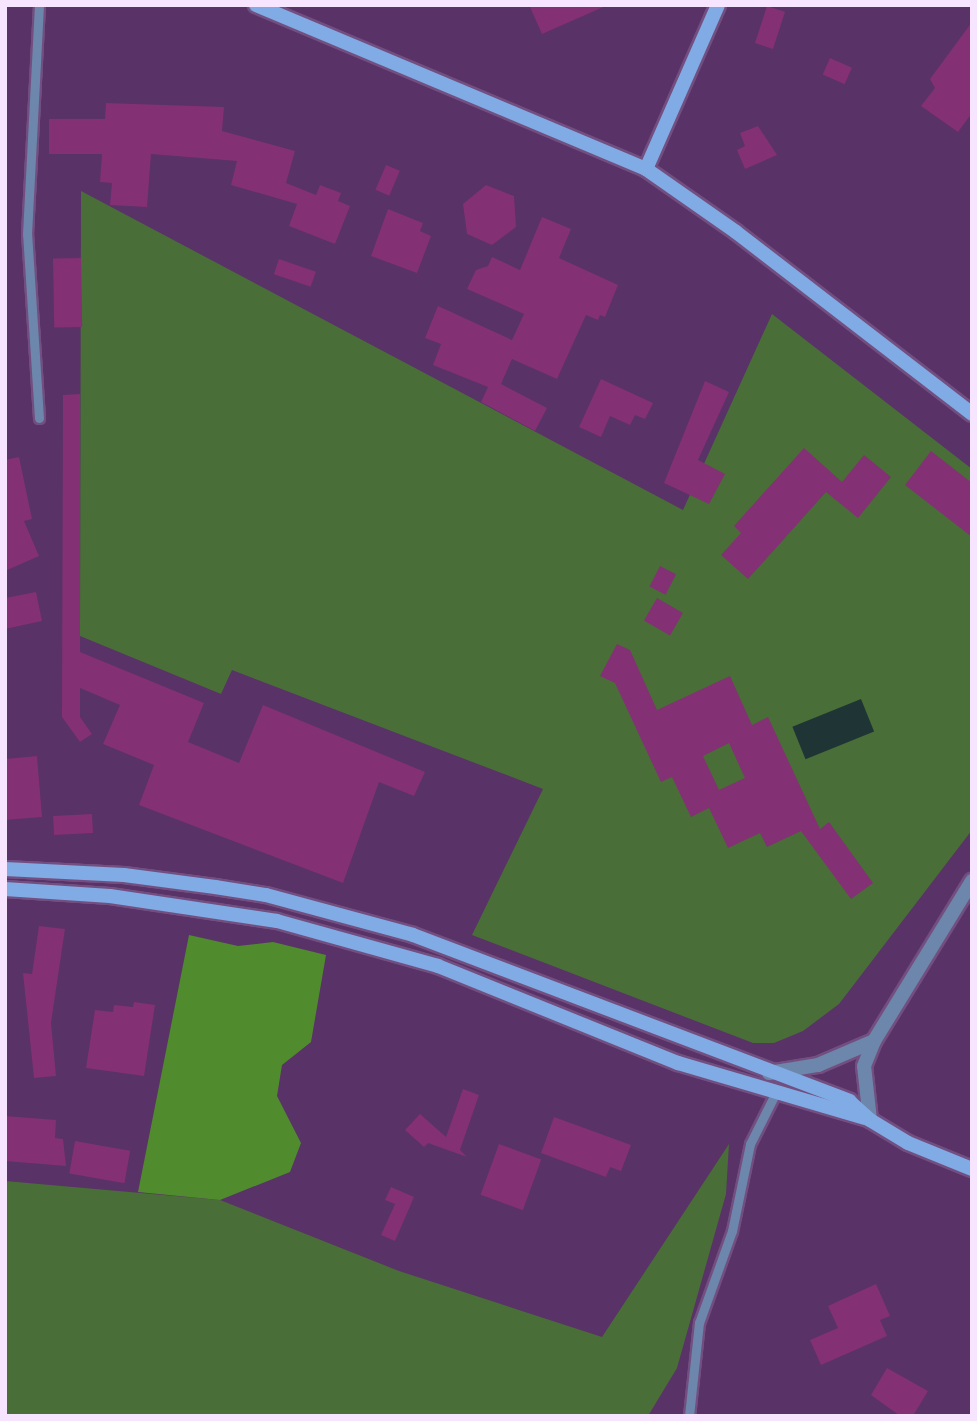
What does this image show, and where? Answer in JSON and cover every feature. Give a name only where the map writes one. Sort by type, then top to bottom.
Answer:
[{"type":"street","points":[[257,5],[646,169],[736,232],[972,414]]},
{"type":"street","points":[[646,169],[718,5]]},
{"type":"street","points":[[5,869],[124,875],[266,895],[413,935],[769,1073],[849,1101],[870,1120],[908,1143],[972,1169]]},
{"type":"street","points":[[870,1120],[864,1066],[874,1041],[972,881]]},
{"type":"street","points":[[5,889],[110,896],[277,921],[438,966],[678,1063],[870,1120]]},
{"type":"street","points":[[769,1073],[818,1065],[874,1041]]},
{"type":"lane","points":[[39,5],[27,234],[39,418]]},
{"type":"lane","points":[[689,1416],[699,1323],[732,1231],[750,1144],[776,1092]]},
{"type":"green space","points":[[81,191],[683,510],[772,314],[972,469],[972,830],[839,1004],[803,1031],[774,1043],[753,1043],[472,935],[543,789],[232,670],[221,694],[80,636]]},
{"type":"green space","points":[[189,935],[238,946],[273,942],[326,955],[311,1042],[282,1065],[277,1096],[301,1143],[290,1172],[220,1200],[138,1192]]},
{"type":"green space","points":[[729,1144],[726,1194],[677,1368],[648,1416],[5,1416],[5,1181],[220,1200],[399,1271],[602,1337]]},
{"type":"shaded area","points":[[861,699],[874,731],[805,759],[792,727]]},
{"type":"building","points":[[529,5],[608,5],[542,34]]},
{"type":"building","points":[[767,6],[785,12],[773,49],[755,43]]},
{"type":"building","points":[[972,22],[972,113],[958,132],[921,106],[935,88],[930,79]]},
{"type":"building","points":[[830,58],[852,68],[845,84],[823,74]]},
{"type":"building","points":[[106,103],[224,107],[222,131],[295,151],[286,183],[316,195],[320,185],[341,193],[338,201],[350,206],[335,244],[289,226],[297,204],[231,185],[237,161],[151,154],[147,207],[110,205],[112,183],[100,182],[102,154],[49,154],[49,119],[105,119]]},
{"type":"building","points":[[758,126],[777,155],[745,169],[737,150],[745,146],[740,133]]},
{"type":"building","points":[[386,165],[400,171],[389,196],[375,190]]},
{"type":"building","points":[[486,185],[514,196],[516,227],[492,245],[467,234],[463,204]]},
{"type":"building","points":[[388,209],[423,223],[420,231],[431,236],[417,273],[371,256]]},
{"type":"building","points":[[542,217],[571,229],[559,258],[618,285],[605,317],[600,315],[598,320],[586,315],[557,379],[512,359],[501,384],[547,408],[535,431],[481,402],[488,387],[433,365],[441,344],[425,338],[438,306],[512,340],[524,314],[467,289],[476,270],[488,266],[492,257],[520,270]]},
{"type":"building","points":[[53,258],[81,258],[82,327],[54,327]]},
{"type":"building","points":[[279,259],[316,272],[311,287],[274,274]]},
{"type":"building","points":[[601,379],[653,403],[645,419],[635,415],[630,425],[610,416],[601,437],[579,427]]},
{"type":"building","points":[[705,381],[729,392],[698,460],[725,474],[709,504],[664,483]]},
{"type":"building","points":[[80,394],[80,652],[204,703],[188,742],[239,763],[263,705],[425,772],[414,796],[379,782],[343,883],[139,805],[154,765],[103,744],[120,705],[80,688],[80,717],[92,734],[80,742],[62,717],[63,395]]},
{"type":"building","points":[[804,448],[842,482],[864,455],[891,477],[858,518],[826,492],[748,579],[721,555],[741,533],[734,526]]},
{"type":"building","points":[[931,451],[972,483],[972,537],[905,485]]},
{"type":"building","points":[[19,457],[32,519],[24,521],[39,556],[5,571],[5,460]]},
{"type":"building","points":[[660,566],[676,574],[666,595],[650,586]]},
{"type":"building","points":[[36,592],[42,621],[5,629],[5,598]]},
{"type":"building","points":[[657,598],[683,613],[670,636],[644,621]]},
{"type":"building","points":[[617,644],[630,650],[657,710],[730,676],[752,725],[768,717],[820,829],[829,822],[873,883],[851,899],[801,831],[767,847],[760,833],[728,848],[709,808],[691,817],[672,777],[661,782],[615,683],[600,676]],"holes":[[[729,743],[745,778],[719,790],[703,756]]]},
{"type":"building","points":[[37,756],[42,817],[5,820],[5,759]]},
{"type":"building","points":[[92,814],[93,833],[54,835],[53,816]]},
{"type":"building","points":[[39,926],[65,929],[51,1023],[56,1076],[34,1078],[23,973],[32,974]]},
{"type":"building","points":[[134,1002],[155,1005],[144,1076],[86,1068],[95,1010],[113,1012],[114,1005],[133,1007]]},
{"type":"building","points":[[463,1089],[479,1095],[460,1150],[467,1157],[428,1143],[424,1147],[405,1130],[420,1114],[446,1137]]},
{"type":"building","points":[[5,1116],[56,1120],[55,1138],[63,1139],[66,1166],[5,1161]]},
{"type":"building","points":[[554,1117],[631,1145],[621,1171],[610,1167],[606,1177],[541,1153]]},
{"type":"building","points":[[75,1141],[130,1151],[124,1183],[69,1173]]},
{"type":"building","points":[[499,1144],[541,1159],[523,1210],[481,1195]]},
{"type":"building","points":[[391,1187],[414,1197],[395,1241],[381,1235],[395,1204],[385,1200]]},
{"type":"building","points":[[876,1284],[890,1316],[880,1320],[887,1336],[821,1365],[810,1340],[838,1328],[828,1306]]},
{"type":"building","points":[[887,1368],[928,1391],[913,1416],[900,1416],[871,1395]]}]
